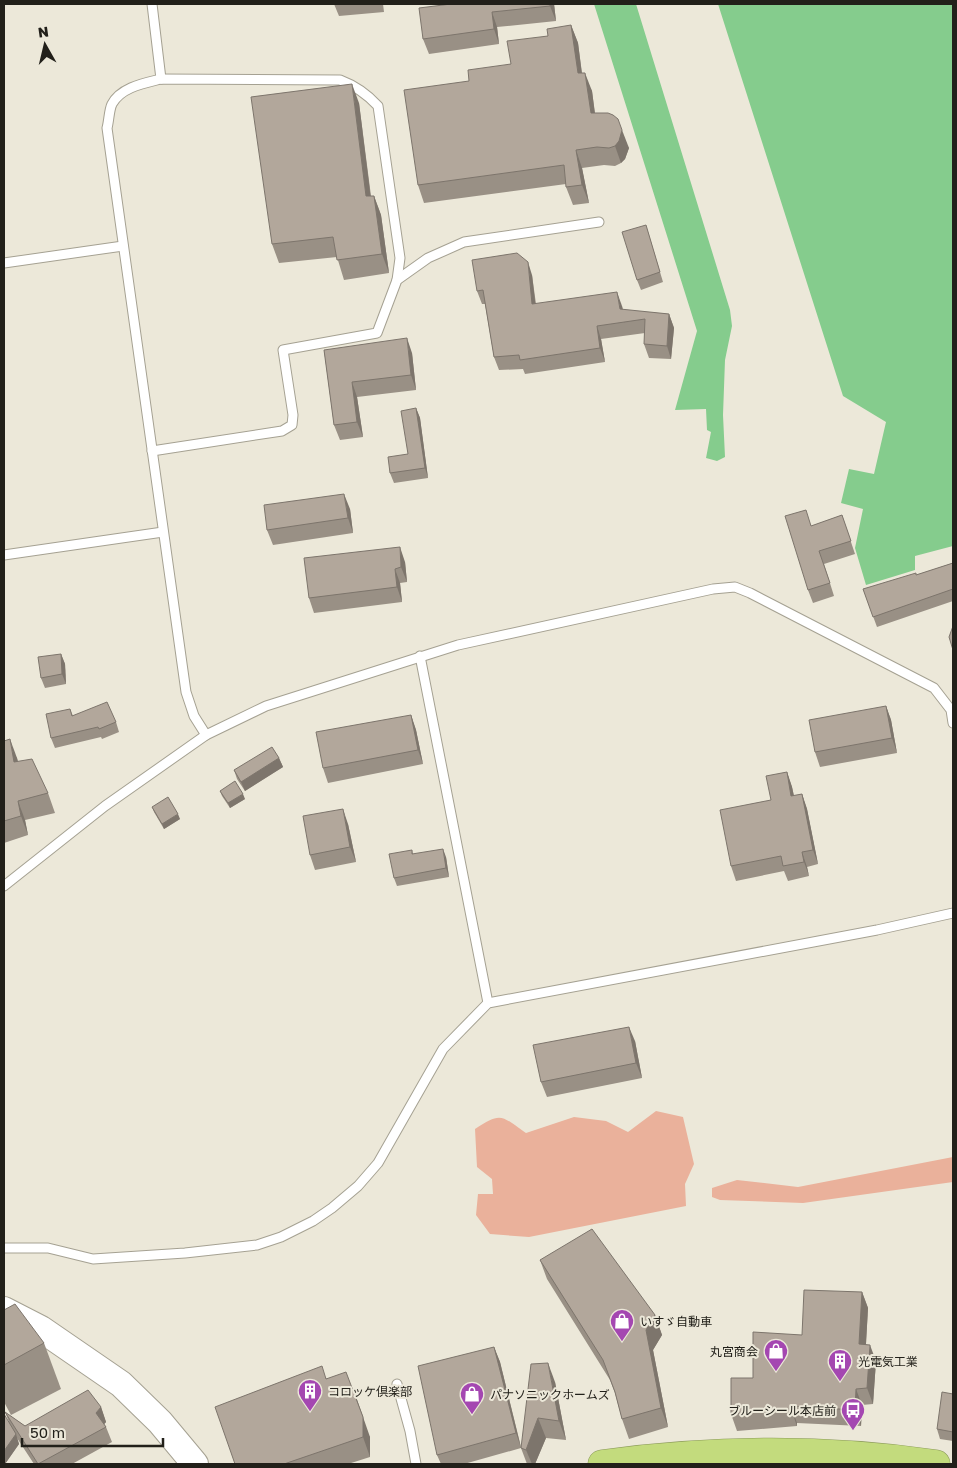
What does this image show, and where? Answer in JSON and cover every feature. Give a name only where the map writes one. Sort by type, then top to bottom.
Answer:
[{"type":"highway","points":[[602,1464],[645,1458],[758,1453],[868,1457],[936,1464]]},
{"type":"street","points":[[4,1310],[41,1329],[121,1384],[160,1422],[195,1464]]},
{"type":"lane","points":[[152,4],[161,79]]},
{"type":"lane","points":[[152,451],[282,431],[292,425],[293,415],[283,350],[377,333],[397,280],[400,258],[378,106],[369,96],[353,85],[340,80],[161,79],[140,84],[123,93],[112,104],[107,128],[163,532],[186,692],[194,716],[206,735]]},
{"type":"lane","points":[[397,280],[428,258],[464,242],[599,222]]},
{"type":"lane","points":[[4,263],[124,246]]},
{"type":"lane","points":[[4,555],[163,532]]},
{"type":"lane","points":[[4,886],[105,806],[206,735],[266,706],[458,645],[713,588],[735,587],[750,592],[934,688],[951,710],[953,723]]},
{"type":"lane","points":[[420,656],[488,1003]]},
{"type":"lane","points":[[4,1248],[48,1248],[93,1259],[185,1253],[257,1245],[281,1237],[313,1221],[358,1186],[378,1163],[443,1049],[488,1003],[877,930],[953,913]]},
{"type":"lane","points":[[397,1384],[410,1431],[416,1464]]},
{"type":"shaded area","points":[[594,4],[636,4],[730,310],[732,326],[725,360],[723,415],[725,457],[717,461],[706,458],[711,432],[707,430],[706,409],[675,410],[697,331]]},
{"type":"shaded area","points":[[718,4],[953,4],[953,546],[915,556],[915,570],[866,585],[855,548],[863,509],[841,503],[849,469],[874,474],[886,422],[843,396]]},
{"type":"shaded area","points":[[656,1111],[683,1117],[694,1164],[685,1184],[686,1206],[529,1237],[490,1234],[476,1215],[478,1194],[493,1194],[492,1179],[477,1167],[475,1129],[484,1123],[501,1118],[526,1133],[574,1117],[606,1121],[628,1132]]},
{"type":"shaded area","points":[[953,1157],[953,1182],[803,1203],[720,1200],[712,1197],[712,1188],[737,1180],[798,1187]]},
{"type":"building","points":[[451,4],[550,4],[550,6],[492,12],[494,29],[423,39],[419,8]]},
{"type":"building","points":[[571,25],[578,73],[585,73],[591,113],[608,113],[613,115],[618,119],[622,130],[619,141],[615,146],[576,150],[582,185],[566,187],[564,165],[418,185],[404,90],[469,81],[468,70],[511,64],[507,41],[548,36],[547,29]]},
{"type":"building","points":[[352,84],[366,196],[374,196],[382,254],[337,260],[333,237],[272,244],[251,97]]},
{"type":"building","points":[[646,225],[660,272],[637,280],[622,232]]},
{"type":"building","points":[[517,253],[528,262],[532,304],[617,292],[620,309],[669,314],[667,346],[644,344],[645,319],[597,326],[600,348],[520,360],[519,355],[494,357],[483,290],[477,291],[472,260]]},
{"type":"building","points":[[407,338],[411,375],[352,382],[357,422],[334,425],[324,350]]},
{"type":"building","points":[[416,408],[425,468],[390,473],[388,457],[408,454],[401,411]]},
{"type":"building","points":[[344,494],[348,518],[267,530],[264,505]]},
{"type":"building","points":[[806,510],[811,526],[842,515],[851,541],[819,551],[830,583],[808,590],[785,516]]},
{"type":"building","points":[[400,547],[401,567],[395,569],[397,587],[309,598],[304,558]]},
{"type":"building","points":[[953,563],[953,589],[873,617],[863,589]]},
{"type":"building","points":[[953,626],[953,650],[949,637]]},
{"type":"building","points":[[61,654],[62,674],[41,678],[38,657]]},
{"type":"building","points":[[107,702],[116,722],[99,729],[98,727],[51,738],[46,714],[70,709],[72,716]]},
{"type":"building","points":[[886,706],[892,738],[815,752],[809,720]]},
{"type":"building","points":[[411,715],[418,750],[323,768],[316,732]]},
{"type":"building","points":[[10,739],[14,762],[32,759],[48,793],[18,801],[21,816],[4,821],[4,741]]},
{"type":"building","points":[[272,747],[279,758],[241,782],[234,770]]},
{"type":"building","points":[[787,772],[791,796],[802,794],[813,850],[802,852],[804,862],[783,866],[781,856],[731,866],[720,810],[771,800],[766,776]]},
{"type":"building","points":[[235,781],[243,794],[228,803],[220,791]]},
{"type":"building","points":[[168,797],[178,814],[162,824],[152,807]]},
{"type":"building","points":[[343,809],[350,847],[310,855],[303,816]]},
{"type":"building","points":[[443,849],[446,868],[394,878],[389,854],[412,850],[412,854]]},
{"type":"building","points":[[629,1027],[636,1063],[541,1082],[533,1045]]},
{"type":"building","name":"いすゞ自動車","points":[[592,1229],[655,1315],[646,1330],[661,1408],[622,1419],[615,1392],[603,1360],[540,1260]]},
{"type":"building","points":[[804,1290],[862,1292],[859,1344],[870,1345],[867,1388],[856,1389],[855,1410],[791,1406],[791,1409],[731,1414],[731,1378],[753,1378],[753,1332],[802,1335]]},
{"type":"building","points":[[15,1304],[44,1343],[4,1365],[4,1310]]},
{"type":"building","name":"パナソニックホームズ","points":[[494,1347],[516,1433],[437,1455],[418,1366]]},
{"type":"building","points":[[548,1363],[559,1421],[538,1418],[526,1450],[521,1448],[531,1364]]},
{"type":"building","name":"コロッケ倶楽部","points":[[322,1366],[326,1379],[346,1372],[363,1417],[363,1437],[284,1464],[235,1464],[215,1407]]},
{"type":"building","points":[[88,1390],[101,1407],[96,1413],[106,1427],[38,1464],[5,1412],[25,1426]]},
{"type":"building","points":[[942,1392],[953,1394],[953,1432],[937,1429]]},
{"type":"building","points":[[4,1414],[16,1434],[4,1451]]},
{"type":"place","name":"いすゞ自動車","points":[[622,1342]]},
{"type":"place","name":"丸宮商会","points":[[776,1372]]},
{"type":"place","name":"光電気工業","points":[[840,1382]]},
{"type":"place","name":"コロッケ倶楽部","points":[[310,1412]]},
{"type":"place","name":"パナソニックホームズ","points":[[472,1415]]},
{"type":"place","name":"ブルーシール本店前","points":[[853,1431]]}]
